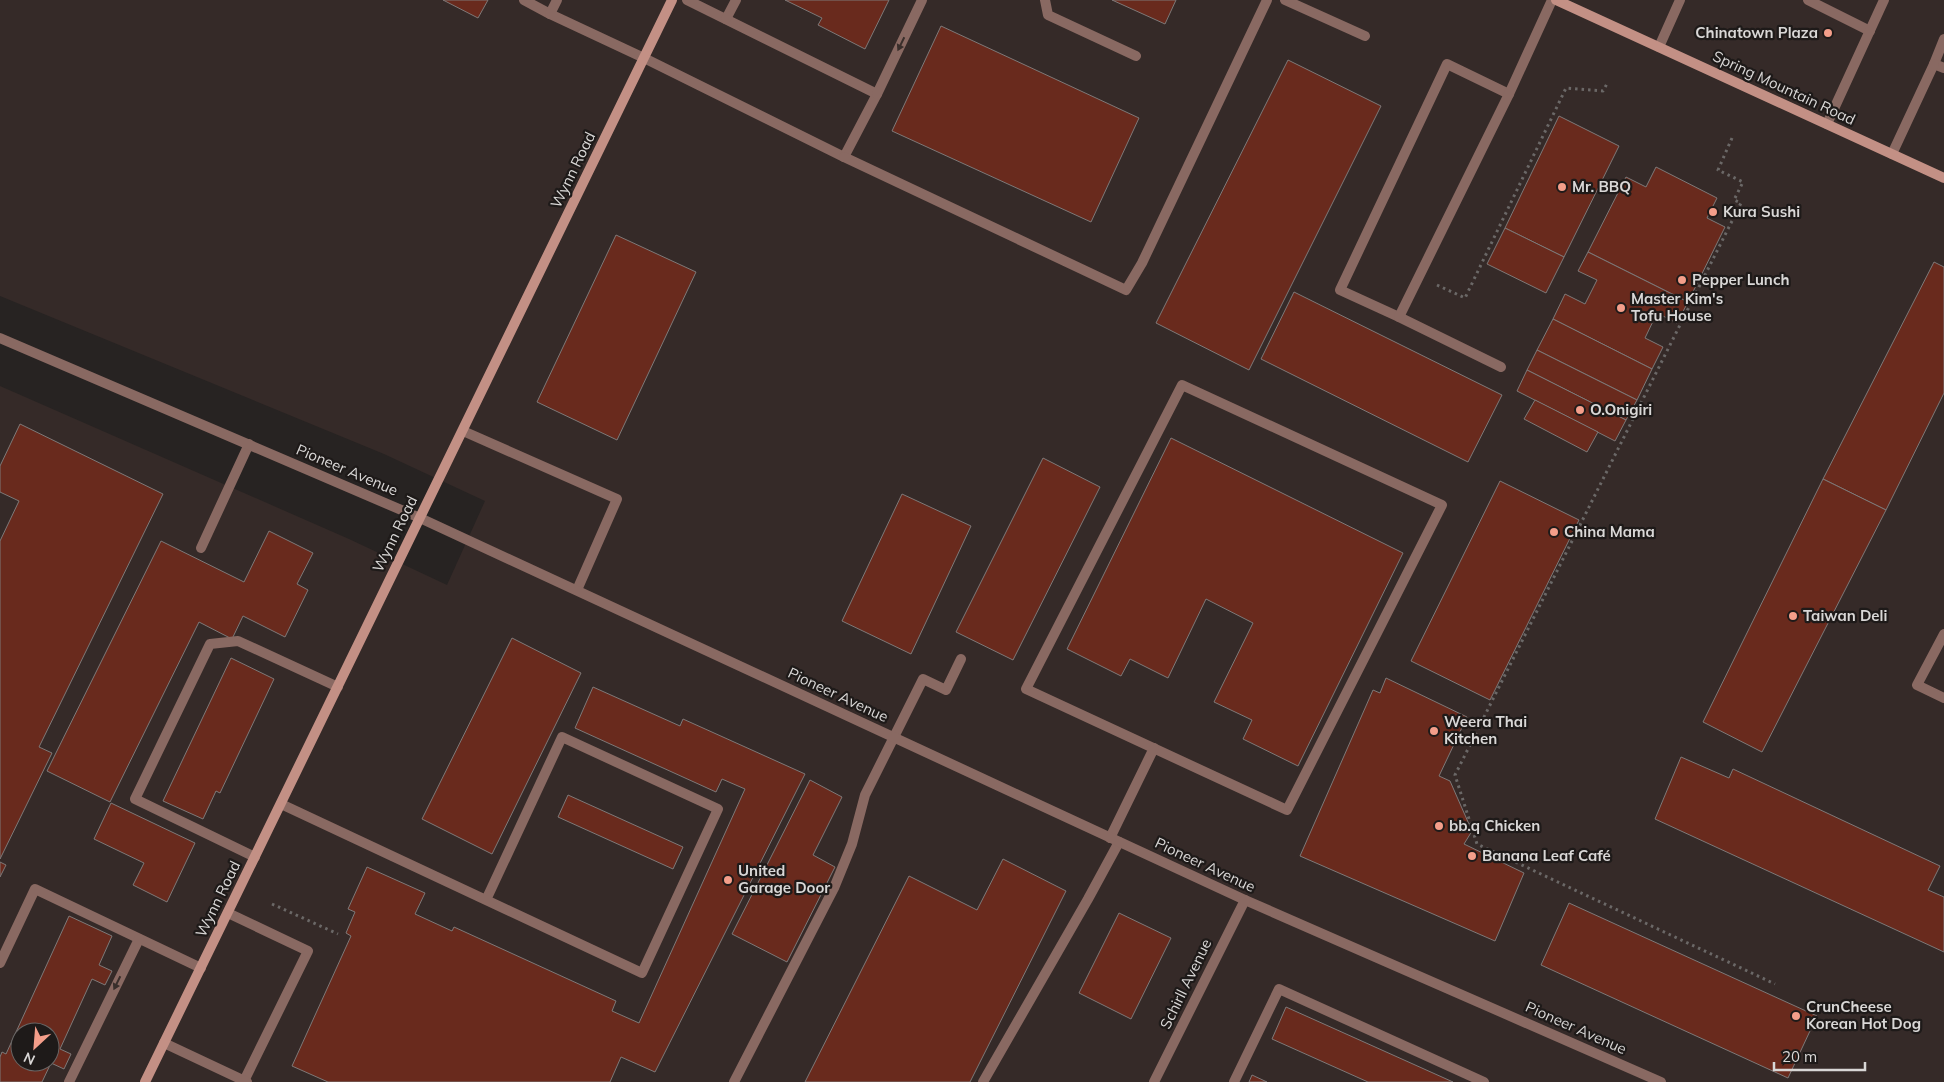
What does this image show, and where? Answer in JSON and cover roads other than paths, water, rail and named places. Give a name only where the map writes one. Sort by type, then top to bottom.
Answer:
[{"type":"street","points":[[524,0],[844,157],[1126,290],[1142,263],[1267,0]]},
{"type":"street","points":[[550,14],[557,0]]},
{"type":"street","name":"Wynn Road","points":[[145,1082],[672,0]]},
{"type":"street","points":[[687,0],[876,94]]},
{"type":"street","points":[[726,19],[736,0]]},
{"type":"street","points":[[844,157],[922,0]]},
{"type":"street","points":[[1045,0],[1048,15],[1136,56]]},
{"type":"street","points":[[1285,0],[1365,36]]},
{"type":"street","points":[[1399,317],[1509,94],[1552,0]]},
{"type":"street","name":"Spring Mountain Road","points":[[1556,0],[1944,178]]},
{"type":"street","points":[[1659,47],[1680,0]]},
{"type":"street","points":[[1808,0],[1870,31]]},
{"type":"street","points":[[1827,124],[1884,0]]},
{"type":"street","points":[[1892,154],[1944,39]]},
{"type":"street","points":[[1501,367],[1340,290],[1447,64],[1509,94]]},
{"type":"street","points":[[1934,64],[1944,68]]},
{"type":"street","name":"Pioneer Avenue","points":[[0,338],[420,518],[1245,900],[1662,1082]]},
{"type":"street","points":[[1182,385],[1442,505],[1288,810],[1154,748],[1026,689],[1182,385]]},
{"type":"street","points":[[462,431],[617,499],[577,590]]},
{"type":"street","points":[[201,548],[250,444]]},
{"type":"street","points":[[1944,634],[1918,685],[1944,698]]},
{"type":"street","points":[[255,857],[135,800],[210,644],[238,641],[338,687]]},
{"type":"street","points":[[734,1082],[834,888],[852,844],[865,795],[923,679],[946,690],[961,659]]},
{"type":"street","points":[[281,804],[486,900],[642,973],[718,809],[562,737],[486,900]]},
{"type":"street","points":[[982,1082],[1088,899],[1154,748]]},
{"type":"street","points":[[0,963],[35,889],[201,968]]},
{"type":"street","name":"Schirll Avenue","points":[[1154,1082],[1245,900]]},
{"type":"street","points":[[164,1043],[246,1081],[308,951],[228,913]]},
{"type":"street","points":[[69,1082],[139,939]]},
{"type":"street","points":[[1234,1082],[1279,988],[1484,1082]]},
{"type":"place","name":"Chinatown Plaza","points":[[1828,33]]},
{"type":"place","name":"Mr. BBQ","points":[[1562,187]]},
{"type":"place","name":"Kura Sushi","points":[[1713,212]]},
{"type":"place","name":"Pepper Lunch","points":[[1682,280]]},
{"type":"place","name":"Master Kim's Tofu House","points":[[1621,308]]},
{"type":"place","name":"O.Onigiri","points":[[1580,410]]},
{"type":"place","name":"China Mama","points":[[1554,532]]},
{"type":"place","name":"Taiwan Deli","points":[[1793,616]]},
{"type":"place","name":"Weera Thai Kitchen","points":[[1434,731]]},
{"type":"place","name":"bb.q Chicken","points":[[1439,826]]},
{"type":"place","name":"Banana Leaf Café","points":[[1472,856]]},
{"type":"place","name":"United Garage Door","points":[[728,880]]},
{"type":"place","name":"CrunCheese Korean Hot Dog","points":[[1796,1016]]}]
